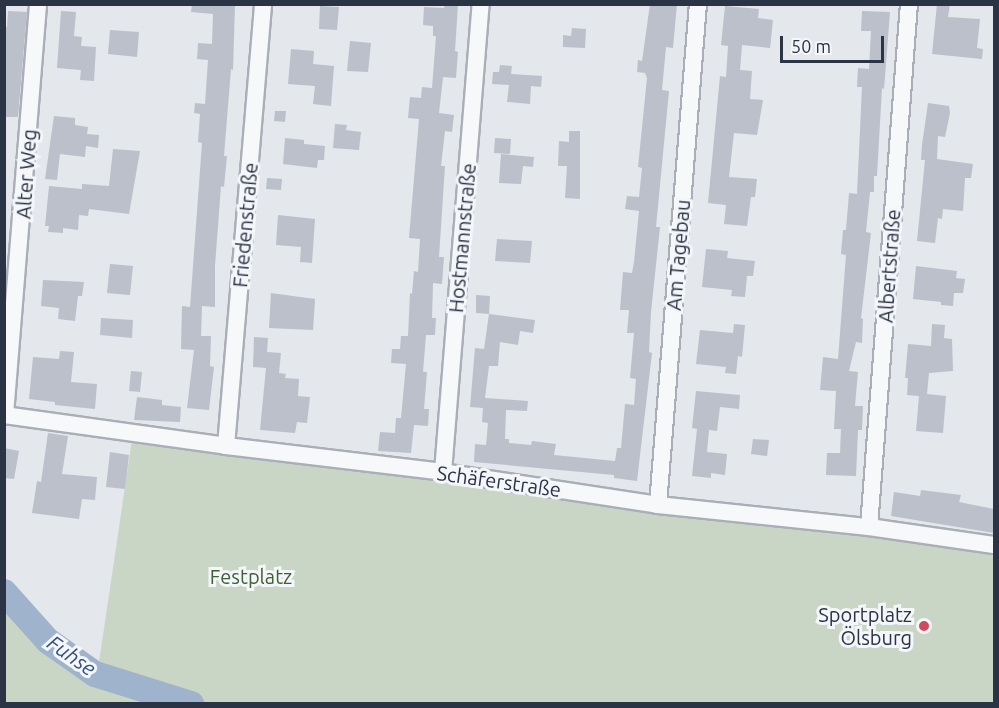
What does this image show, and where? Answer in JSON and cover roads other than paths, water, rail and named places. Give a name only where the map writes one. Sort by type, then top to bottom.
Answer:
[{"type":"street","name":"Alter Weg","points":[[5,415],[38,4]]},
{"type":"street","name":"Friedenstraße","points":[[226,446],[263,4]]},
{"type":"street","name":"Hostmannstraße","points":[[443,472],[480,4]]},
{"type":"street","name":"Am Tagebau","points":[[658,505],[698,4]]},
{"type":"street","name":"Albertstraße","points":[[869,527],[909,4]]},
{"type":"street","name":"Schäferstraße","points":[[5,415],[226,446],[443,472],[658,505],[869,527],[994,545]]},
{"type":"waterway","name":"Fuhse","points":[[4,592],[48,641],[95,674],[191,704]]},
{"type":"place","name":"Sportplatz Ölsburg","points":[[924,626]]},
{"type":"park label","name":"Festplatz","points":[[251,576]]}]
